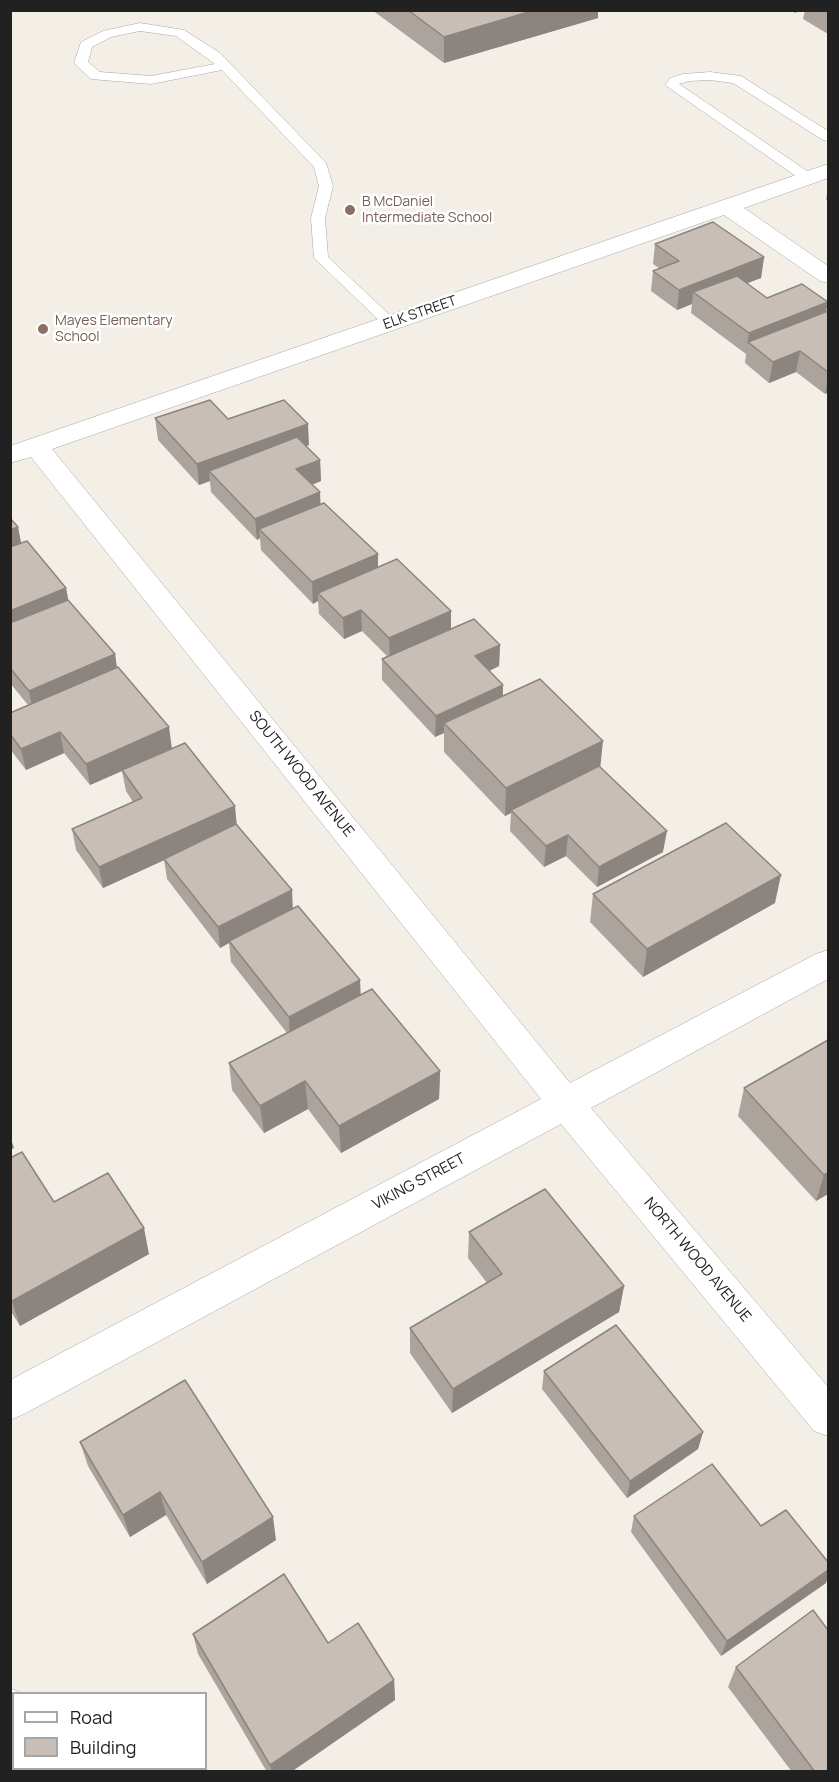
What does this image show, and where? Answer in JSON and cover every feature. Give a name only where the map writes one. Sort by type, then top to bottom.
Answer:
[{"type":"street","name":"ELK STREET","points":[[23,450],[818,174]]},
{"type":"street","points":[[726,206],[828,276]]},
{"type":"street","name":"SOUTH WOOD AVENUE","points":[[23,450],[565,1103]]},
{"type":"street","name":"VIKING STREET","points":[[10,1401],[828,963]]},
{"type":"street","name":"NORTH WOOD AVENUE","points":[[565,1103],[828,1417]]},
{"type":"lane","points":[[224,66],[151,80],[96,76],[81,63],[86,45],[107,34],[140,27],[180,33],[215,56],[321,166],[326,186],[318,219],[321,258],[390,323]]},
{"type":"lane","points":[[818,174],[672,85],[675,81],[688,78],[710,76],[736,78],[828,137]]},
{"type":"building","points":[[408,10],[535,10],[444,37]]},
{"type":"building","points":[[713,222],[764,257],[679,290],[653,271],[679,261],[655,244]]},
{"type":"building","points":[[737,276],[767,298],[802,284],[828,302],[749,333],[693,292]]},
{"type":"building","points":[[828,311],[828,372],[800,351],[773,362],[748,342]]},
{"type":"building","points":[[210,400],[228,419],[284,400],[308,424],[197,464],[155,418]]},
{"type":"building","points":[[297,437],[320,460],[296,469],[320,492],[255,519],[209,471]]},
{"type":"building","points":[[324,503],[378,554],[312,582],[259,529]]},
{"type":"building","points":[[10,518],[18,527],[10,530]]},
{"type":"building","points":[[27,541],[66,588],[10,611],[10,547]]},
{"type":"building","points":[[397,559],[451,611],[389,638],[361,610],[343,618],[318,593]]},
{"type":"building","points":[[68,600],[115,654],[29,691],[10,668],[10,623]]},
{"type":"building","points":[[474,619],[500,645],[475,656],[503,685],[436,716],[382,659]]},
{"type":"building","points":[[118,667],[169,727],[86,764],[60,732],[21,749],[10,734],[10,713]]},
{"type":"building","points":[[540,679],[603,741],[506,788],[444,723]]},
{"type":"building","points":[[185,743],[235,806],[99,867],[72,829],[142,798],[122,770]]},
{"type":"building","points":[[599,766],[667,831],[599,867],[568,835],[546,846],[511,810]]},
{"type":"building","points":[[726,823],[781,875],[647,949],[593,894]]},
{"type":"building","points":[[236,824],[292,890],[218,927],[164,859]]},
{"type":"building","points":[[298,906],[360,980],[289,1017],[229,941]]},
{"type":"building","points":[[372,989],[440,1071],[339,1126],[305,1081],[260,1106],[229,1063]]},
{"type":"building","points":[[828,1040],[828,1172],[824,1175],[744,1088]]},
{"type":"building","points":[[22,1152],[54,1202],[108,1173],[144,1228],[12,1301],[10,1299],[10,1158]]},
{"type":"building","points":[[545,1189],[624,1286],[453,1389],[410,1328],[502,1274],[469,1232]]},
{"type":"building","points":[[616,1325],[703,1432],[630,1481],[544,1371]]},
{"type":"building","points":[[185,1380],[273,1517],[202,1562],[160,1492],[123,1515],[80,1442]]},
{"type":"building","points":[[712,1464],[761,1526],[786,1510],[828,1562],[828,1570],[727,1641],[634,1516]]},
{"type":"building","points":[[284,1574],[328,1643],[358,1623],[394,1680],[270,1765],[193,1634]]},
{"type":"building","points":[[813,1610],[828,1630],[828,1772],[815,1772],[736,1667]]},
{"type":"place","name":"B McDaniel Intermediate School","points":[[350,210]]},
{"type":"place","name":"Mayes Elementary School","points":[[43,329]]}]
